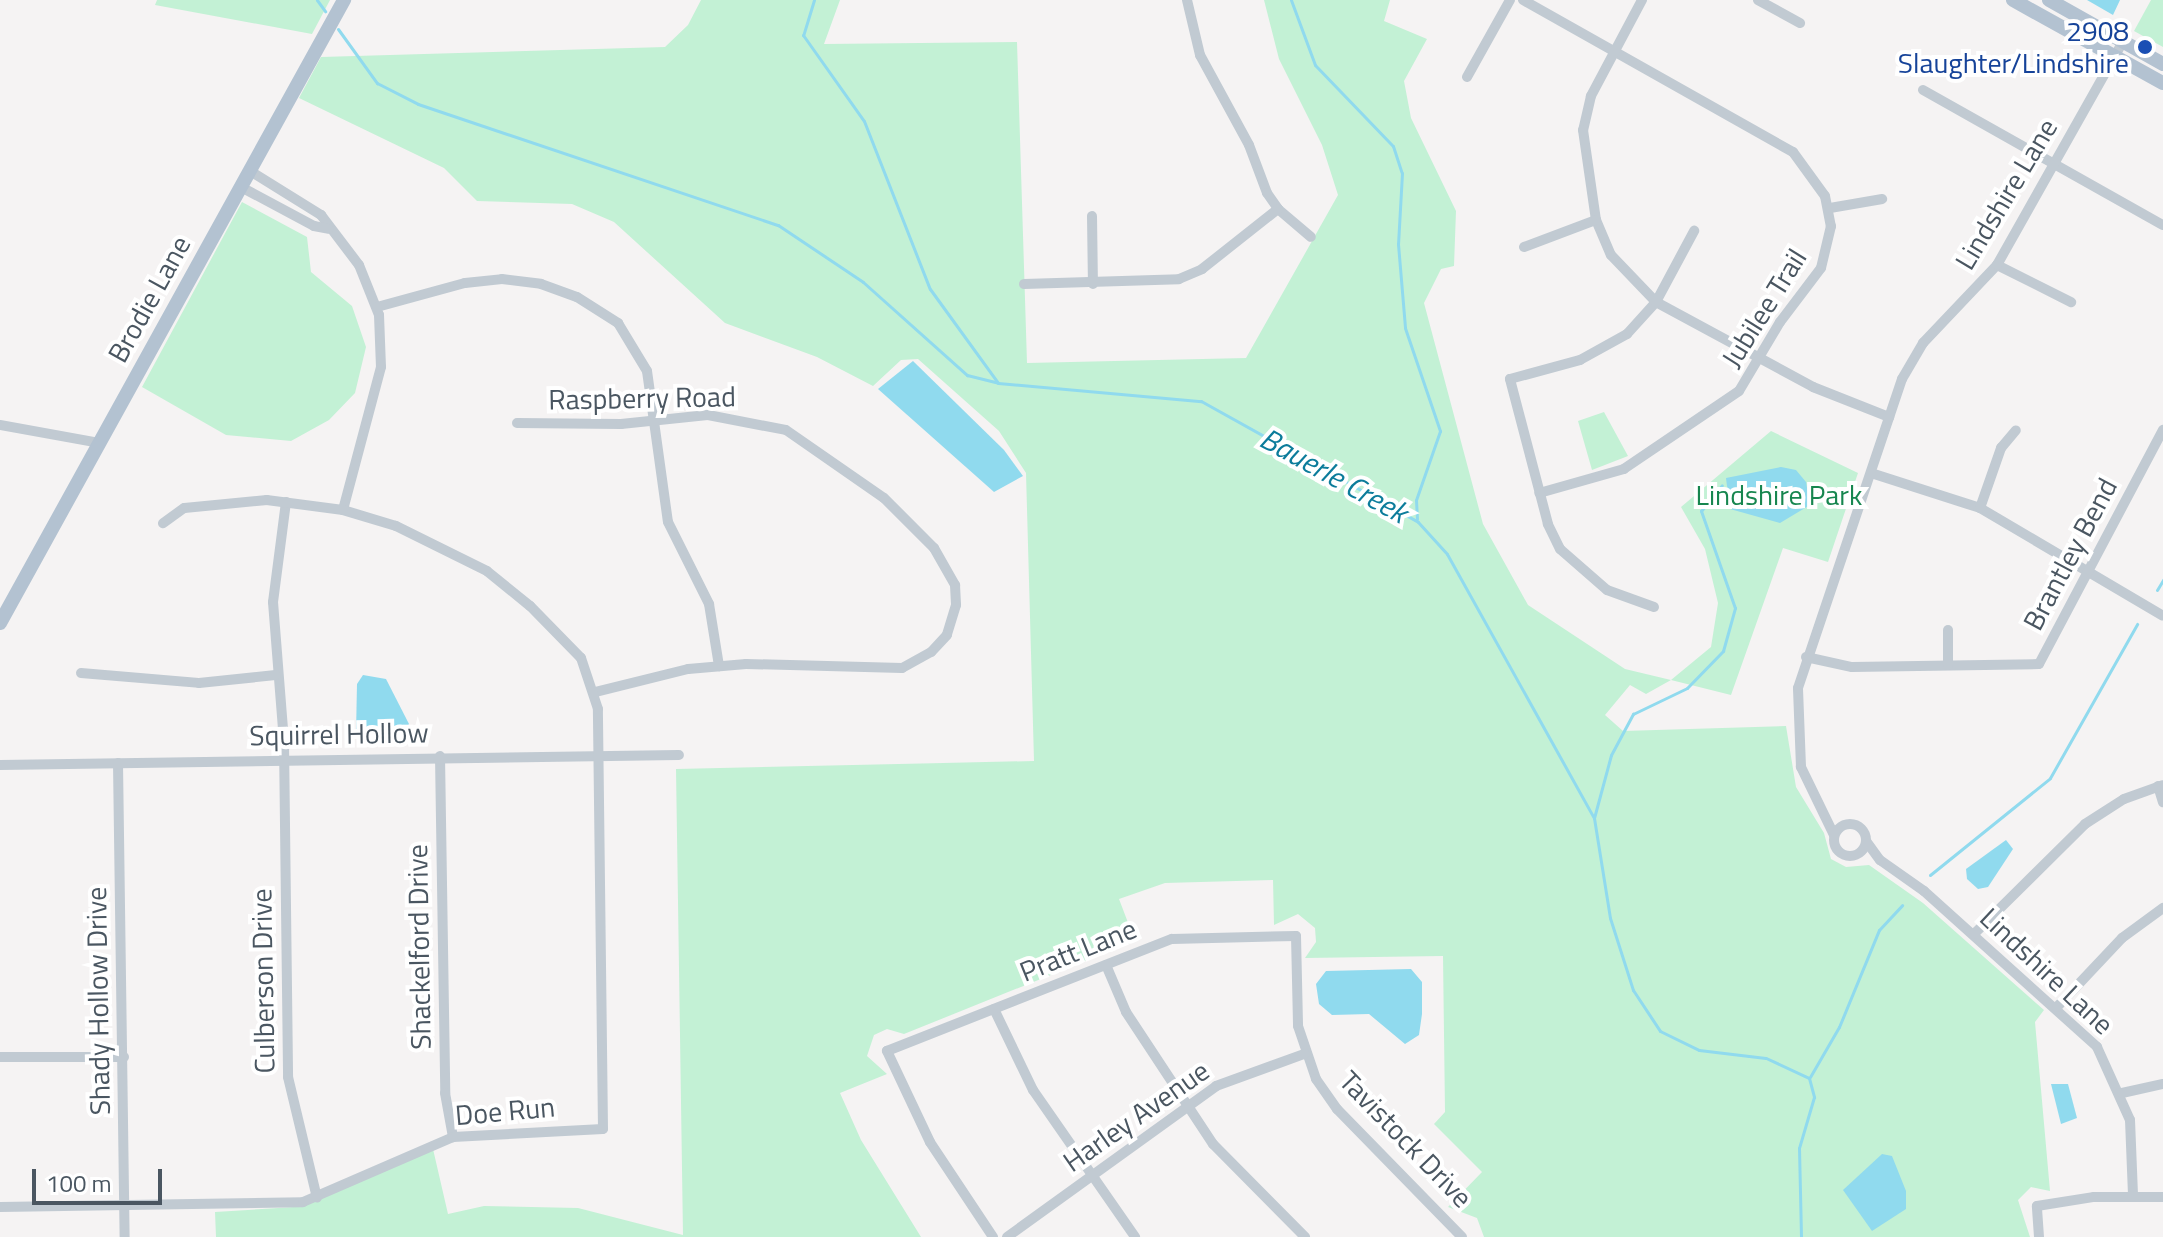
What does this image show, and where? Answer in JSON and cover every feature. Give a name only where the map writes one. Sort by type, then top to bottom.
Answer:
[{"type":"main road","name":"Brodie Lane","points":[[0,623],[344,0]]},
{"type":"main road","points":[[2013,0],[2163,83]]},
{"type":"main road","points":[[2049,0],[2163,64]]},
{"type":"street","points":[[1187,0],[1204,64],[1278,209],[1311,237]]},
{"type":"street","points":[[1467,77],[1510,0]]},
{"type":"street","points":[[1523,0],[1793,152],[1810,170],[1830,208],[1882,199]]},
{"type":"street","points":[[1642,0],[1591,96],[1583,130],[1596,220],[1621,268],[1656,302],[1760,358],[1889,417]]},
{"type":"street","points":[[1758,0],[1800,23]]},
{"type":"street","name":"Lindshire Lane","points":[[1880,860],[1837,851],[1834,835],[1803,777],[1797,701],[1806,657],[1889,417],[1914,355],[1997,265],[2123,41]]},
{"type":"street","points":[[1923,90],[2163,225]]},
{"type":"street","points":[[250,171],[312,207],[359,265],[377,307],[381,367],[343,510]]},
{"type":"street","points":[[241,187],[314,226],[329,229]]},
{"type":"street","name":"Jubilee Trail","points":[[1539,493],[1611,475],[1641,460],[1739,391],[1821,268],[1830,208]]},
{"type":"street","points":[[1024,284],[1156,283],[1188,275],[1278,209]]},
{"type":"street","points":[[1092,216],[1093,284]]},
{"type":"street","points":[[1524,247],[1596,220]]},
{"type":"street","points":[[1654,607],[1607,590],[1560,549],[1539,493],[1510,379],[1600,352],[1627,334],[1656,302],[1694,231]]},
{"type":"street","points":[[1997,265],[2071,302]]},
{"type":"street","points":[[377,307],[465,283],[502,279],[541,284],[577,297],[618,323],[637,348],[651,385],[668,522],[709,604],[719,666]]},
{"type":"street","name":"Raspberry Road","points":[[517,423],[737,417],[786,430],[884,498],[934,548],[955,585],[956,605],[947,635],[931,652],[902,668],[774,663],[719,666],[595,692]]},
{"type":"street","points":[[0,425],[100,443]]},
{"type":"street","points":[[1980,508],[2001,448],[2016,430]]},
{"type":"street","name":"Brantley Bend","points":[[1806,657],[1852,667],[2039,664],[2163,430]]},
{"type":"street","points":[[1871,473],[1980,508],[2163,616]]},
{"type":"street","points":[[163,523],[184,508],[222,501],[286,502],[343,510],[418,534],[487,571],[557,630],[581,658],[595,692],[598,754]]},
{"type":"street","name":"Culberson Drive","points":[[286,502],[273,602],[284,759],[289,1090],[317,1198]]},
{"type":"street","points":[[1948,630],[1948,665]]},
{"type":"street","points":[[81,673],[199,683],[276,675]]},
{"type":"street","name":"Doe Run","points":[[0,1207],[125,1206],[317,1198],[453,1137],[603,1129],[598,754]]},
{"type":"street","name":"Squirrel Hollow","points":[[0,765],[440,756],[679,755]]},
{"type":"street","name":"Shackelford Drive","points":[[440,756],[445,1093],[453,1137]]},
{"type":"street","name":"Shady Hollow Drive","points":[[118,763],[125,1237]]},
{"type":"street","points":[[1974,934],[2078,829],[2105,810],[2160,786],[2163,802]]},
{"type":"street","name":"Lindshire Lane","points":[[1822,813],[1860,827],[1880,860],[1974,934],[2097,1047],[2122,1093],[2132,1132],[2133,1196]]},
{"type":"street","points":[[1834,835],[1845,824]]},
{"type":"street","points":[[1858,854],[1866,841]]},
{"type":"street","points":[[2057,1007],[2122,938],[2163,908]]},
{"type":"street","name":"Pratt Lane","points":[[993,1237],[930,1142],[887,1051],[1180,937],[1296,936]]},
{"type":"street","name":"Tavistock Drive","points":[[1296,936],[1296,1014],[1304,1054],[1337,1109],[1463,1235]]},
{"type":"street","points":[[1106,965],[1126,1012],[1222,1154],[1305,1237]]},
{"type":"street","points":[[994,1009],[1025,1077],[1135,1237]]},
{"type":"street","name":"Harley Avenue","points":[[1007,1237],[1188,1106],[1235,1078],[1304,1054]]},
{"type":"street","points":[[0,1057],[124,1057]]},
{"type":"street","points":[[2122,1093],[2163,1084]]},
{"type":"street","points":[[2039,1237],[2037,1206],[2133,1196],[2163,1197]]},
{"type":"green space","points":[[157,0],[330,0],[312,34],[155,5]]},
{"type":"green space","points":[[701,0],[840,0],[824,44],[1017,42],[1027,363],[1246,358],[1338,195],[1322,145],[1279,59],[1264,0],[1390,0],[1384,21],[1427,39],[1404,81],[1411,118],[1456,211],[1454,266],[1441,269],[1424,303],[1483,524],[1528,605],[1625,669],[1671,680],[1646,694],[1630,685],[1605,715],[1623,731],[1786,726],[1796,787],[1824,833],[1831,859],[1846,867],[1869,865],[1923,903],[2044,1010],[2035,1022],[2050,1191],[2031,1187],[2018,1200],[2030,1237],[1484,1237],[1477,1218],[1448,1207],[1482,1172],[1434,1124],[1445,1112],[1443,956],[1305,958],[1316,942],[1315,928],[1298,914],[1274,925],[1273,880],[1165,883],[1119,899],[1135,941],[904,1034],[887,1029],[874,1035],[867,1056],[887,1074],[840,1093],[861,1140],[921,1237],[216,1237],[215,1212],[294,1207],[433,1149],[448,1214],[484,1206],[578,1208],[683,1235],[676,769],[1034,761],[1026,473],[999,431],[918,359],[901,360],[873,386],[817,357],[725,323],[614,222],[572,204],[477,201],[444,168],[299,98],[321,57],[665,47],[688,25]]},
{"type":"green space","points":[[2151,0],[2163,0],[2163,47],[2134,31]]},
{"type":"green space","points":[[242,202],[307,237],[311,272],[352,306],[366,347],[355,393],[329,420],[291,441],[226,435],[142,387]]},
{"type":"green space","points":[[1604,412],[1628,456],[1592,470],[1578,421]]},
{"type":"green space","name":"Lindshire Park","points":[[1771,431],[1858,473],[1828,562],[1783,548],[1731,695],[1671,680],[1711,647],[1718,603],[1705,549],[1681,507]]},
{"type":"water","points":[[2087,0],[2120,0],[2113,15]]},
{"type":"water","points":[[913,361],[1004,450],[1023,476],[994,492],[878,389]]},
{"type":"water","points":[[1781,467],[1796,470],[1806,482],[1810,505],[1780,523],[1730,509],[1726,478]]},
{"type":"water","points":[[363,675],[386,679],[409,724],[399,739],[367,741],[356,733],[357,684]]},
{"type":"water","points":[[2006,840],[2013,849],[1988,887],[1978,889],[1967,879],[1966,869]]},
{"type":"water","points":[[1411,969],[1422,982],[1422,1014],[1419,1035],[1405,1044],[1369,1014],[1332,1015],[1319,1004],[1316,984],[1326,971]]},
{"type":"water","points":[[2051,1084],[2068,1084],[2077,1118],[2061,1124]]},
{"type":"water","points":[[1882,1154],[1892,1156],[1906,1191],[1906,1209],[1872,1231],[1843,1190]]},
{"type":"waterway","points":[[317,0],[325,11]]},
{"type":"waterway","name":"Bauerle Creek","points":[[814,0],[803,35],[864,121],[930,289],[998,383],[1201,401],[1418,522],[1447,554],[1594,818],[1610,918],[1633,990],[1660,1031],[1699,1050],[1766,1058],[1809,1078],[1814,1097],[1799,1148],[1801,1237]]},
{"type":"waterway","points":[[1291,0],[1315,65],[1393,146],[1402,173],[1398,244],[1405,328],[1440,431],[1416,500],[1417,519]]},
{"type":"waterway","points":[[338,29],[377,83],[418,104],[778,225],[863,282],[967,375],[998,383]]},
{"type":"waterway","points":[[1594,818],[1611,755],[1633,714],[1687,688],[1723,651],[1735,608],[1701,511],[1722,485]]},
{"type":"waterway","points":[[2157,590],[2163,580]]},
{"type":"waterway","points":[[1930,875],[2050,778],[2137,624]]},
{"type":"waterway","points":[[1810,1077],[1839,1027],[1879,930],[1902,905]]},
{"type":"place","name":"2908 Slaughter/Lindshire","points":[[2145,47]]}]
